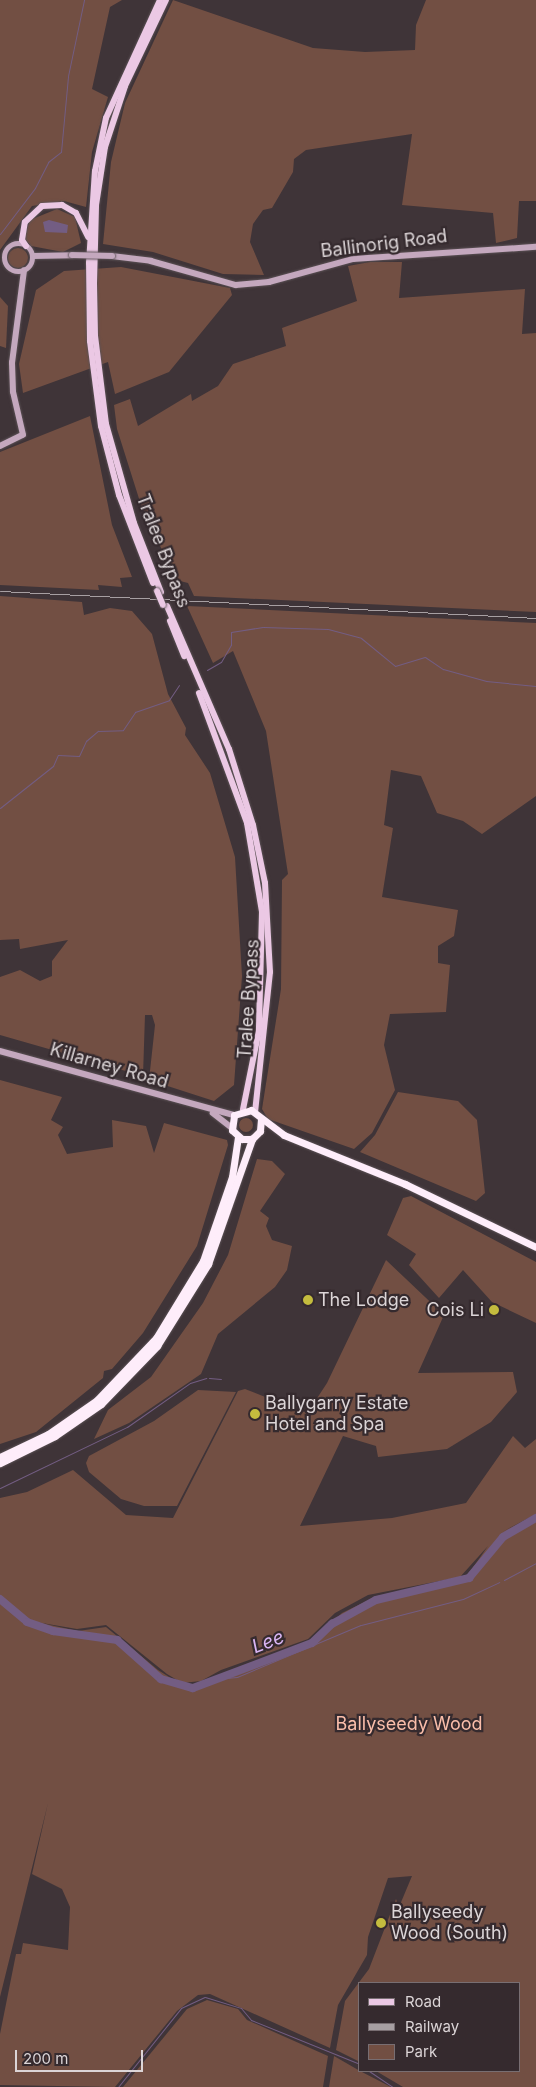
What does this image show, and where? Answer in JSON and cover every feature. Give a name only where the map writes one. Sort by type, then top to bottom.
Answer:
[{"type":"highway","points":[[0,1457],[48,1434],[97,1400],[156,1338],[203,1261],[232,1177],[238,1137],[231,1127],[234,1115],[243,1109],[255,1112],[261,1119],[284,1135],[405,1184],[536,1247]]},
{"type":"highway","points":[[0,1463],[55,1436],[101,1404],[157,1346],[208,1264],[261,1119]]},
{"type":"highway","points":[[238,1137],[284,1135]]},
{"type":"main road","points":[[90,241],[95,171],[106,118],[160,0]]},
{"type":"main road","name":"Tralee Bypass","points":[[159,591],[134,523],[106,424],[96,344],[94,283],[96,206],[105,147],[125,86],[166,0]]},
{"type":"main road","points":[[26,246],[21,231],[29,216],[53,205],[76,213],[90,241]]},
{"type":"main road","name":"Tralee Bypass","points":[[90,241],[90,341],[101,426],[119,495],[228,749],[253,825],[264,883],[270,972],[255,1112]]},
{"type":"main road","name":"Tralee Bypass","points":[[165,605],[222,748],[247,823],[259,882],[263,992],[251,1081],[243,1109]]},
{"type":"street","points":[[0,446],[23,435],[13,392],[12,363],[24,271],[33,256],[26,246],[13,246],[6,256],[9,268],[24,271]]},
{"type":"street","name":"Ballinorig Road","points":[[33,256],[112,256],[151,261],[236,285],[269,282],[353,259],[536,247]]},
{"type":"street","name":"Killarney Road","points":[[0,1050],[210,1112],[234,1115]]},
{"type":"street","name":"Killarney Road","points":[[210,1112],[231,1127]]},
{"type":"green space","points":[[0,0],[122,0],[110,7],[92,89],[108,97],[92,152],[86,207],[64,201],[32,206],[0,250]]},
{"type":"green space","points":[[173,0],[313,48],[365,52],[415,50],[416,25],[426,0],[536,0],[536,201],[519,201],[517,238],[496,243],[493,213],[402,205],[412,134],[306,150],[294,159],[293,172],[272,208],[263,210],[253,224],[250,242],[264,275],[223,274],[153,252],[103,244],[111,162],[125,103]]},
{"type":"green space","points":[[57,209],[75,217],[81,243],[63,252],[31,246],[24,238],[30,220]]},
{"type":"green space","points":[[18,248],[25,251],[28,258],[25,265],[18,268],[11,265],[8,258],[11,251]]},
{"type":"green space","points":[[370,262],[402,262],[399,298],[525,289],[522,334],[536,333],[536,612],[194,596],[188,583],[176,580],[141,505],[117,429],[114,405],[130,399],[138,426],[191,394],[192,401],[218,386],[233,364],[286,346],[282,328],[357,301],[348,266]]},
{"type":"green space","points":[[121,267],[230,288],[232,295],[169,372],[115,394],[108,362],[23,393],[19,364],[36,290],[64,271]]},
{"type":"green space","points":[[0,297],[8,306],[6,348],[0,346]]},
{"type":"green space","points":[[90,416],[112,525],[132,577],[120,578],[122,587],[98,585],[99,590],[0,585],[0,452]]},
{"type":"green space","points":[[0,596],[82,602],[84,615],[110,608],[132,611],[152,634],[168,694],[186,728],[185,735],[210,773],[235,857],[242,976],[234,1085],[214,1101],[149,1080],[155,1025],[152,1015],[145,1015],[143,1076],[0,1035],[0,977],[20,970],[40,981],[52,976],[52,961],[68,940],[20,949],[19,939],[0,940]]},
{"type":"green space","points":[[187,606],[536,623],[536,796],[482,834],[463,821],[437,813],[421,776],[391,770],[384,825],[393,828],[382,897],[458,910],[454,936],[438,946],[438,963],[450,965],[446,1012],[390,1014],[384,1045],[395,1090],[372,1133],[354,1149],[268,1119],[262,1109],[281,989],[282,880],[288,874],[266,731],[233,651],[213,663]]},
{"type":"green space","points":[[0,1080],[62,1097],[51,1120],[63,1127],[58,1135],[67,1154],[113,1147],[112,1120],[146,1126],[154,1153],[164,1123],[227,1140],[228,1145],[197,1246],[143,1333],[112,1369],[104,1371],[103,1378],[36,1432],[0,1444]]},
{"type":"green space","points":[[398,1092],[458,1101],[477,1120],[485,1193],[476,1201],[360,1152],[375,1135]]},
{"type":"green space","points":[[246,1118],[251,1120],[253,1125],[251,1130],[246,1132],[241,1130],[239,1125],[241,1120]]},
{"type":"green space","points":[[257,1159],[272,1161],[285,1174],[260,1211],[269,1218],[266,1226],[272,1240],[292,1246],[287,1270],[275,1287],[218,1334],[201,1374],[129,1423],[94,1439],[108,1410],[151,1377],[203,1303],[228,1255]]},
{"type":"green space","points":[[411,1196],[536,1262],[536,1323],[492,1302],[463,1270],[439,1298],[409,1265],[416,1254],[387,1235],[403,1198]]},
{"type":"green space","name":"Ballyseedy Wood","points":[[386,1260],[444,1315],[418,1373],[513,1372],[517,1392],[491,1422],[447,1449],[378,1457],[376,1446],[343,1436],[300,1526],[392,1518],[466,1503],[513,1436],[525,1448],[536,1439],[536,1514],[502,1532],[536,1515],[536,2087],[403,2087],[378,2072],[521,2072],[521,1982],[359,1982],[369,1969],[396,1899],[399,1907],[412,1876],[388,1878],[368,1937],[367,1955],[338,2005],[330,2048],[210,1994],[198,1995],[177,2011],[115,2087],[0,2085],[0,2034],[16,1954],[21,1954],[23,1943],[68,1950],[70,1907],[62,1889],[32,1874],[48,1803],[0,1997],[0,1498],[27,1492],[73,1470],[126,1515],[173,1518],[238,1391],[245,1389],[303,1412],[310,1409],[327,1383]],"holes":[[[488,1546],[467,1576],[458,1581],[377,1596],[342,1613],[311,1642],[193,1686],[182,1685],[158,1670],[106,1627],[78,1631],[36,1622],[77,1629],[106,1625],[167,1674],[182,1683],[201,1681],[221,1670],[308,1639],[335,1613],[368,1595],[460,1577]]]},
{"type":"green space","points":[[198,1390],[236,1392],[177,1506],[144,1506],[121,1499],[89,1472],[86,1463],[89,1456],[154,1421]]},
{"type":"green space","points":[[358,1984],[358,2061],[336,2050],[345,2001]]},
{"type":"green space","points":[[207,2000],[238,2009],[247,2020],[328,2056],[323,2087],[123,2087],[187,2009]]},
{"type":"green space","points":[[334,2056],[358,2070],[358,2072],[362,2072],[391,2087],[329,2087]]},
{"type":"shaded area","points":[[49,220],[68,225],[67,233],[45,232],[43,222]]},
{"type":"waterway","points":[[0,234],[35,188],[48,162],[61,152],[68,76],[84,0]]},
{"type":"waterway","points":[[207,670],[221,662],[231,645],[231,632],[263,627],[328,629],[361,638],[395,666],[425,657],[443,669],[486,681],[536,686]]},
{"type":"waterway","points":[[0,808],[53,766],[58,755],[79,756],[86,741],[98,731],[123,730],[135,712],[169,700],[179,685]]},
{"type":"waterway","points":[[0,1488],[127,1427],[190,1383],[206,1378]]},
{"type":"waterway","points":[[209,1378],[221,1379]]},
{"type":"waterway","name":"Lee","points":[[0,1599],[27,1622],[53,1631],[117,1640],[161,1679],[193,1688],[312,1643],[332,1624],[376,1600],[469,1578],[503,1537],[536,1518]]},
{"type":"waterway","points":[[504,1580],[536,1563]]},
{"type":"waterway","points":[[215,1679],[237,1677],[361,1625],[463,1599],[499,1582]]},
{"type":"waterway","points":[[118,2087],[181,2008],[205,1997],[241,2008],[251,2020],[358,2063]]},
{"type":"waterway","points":[[370,2072],[393,2087]]},
{"type":"railway","points":[[0,591],[536,618]]},
{"type":"place","name":"The Lodge","points":[[308,1300]]},
{"type":"place","name":"Cois Li","points":[[494,1310]]},
{"type":"place","name":"Ballygarry Estate Hotel and Spa","points":[[255,1414]]},
{"type":"place","name":"Ballyseedy Wood (South)","points":[[381,1923]]}]
